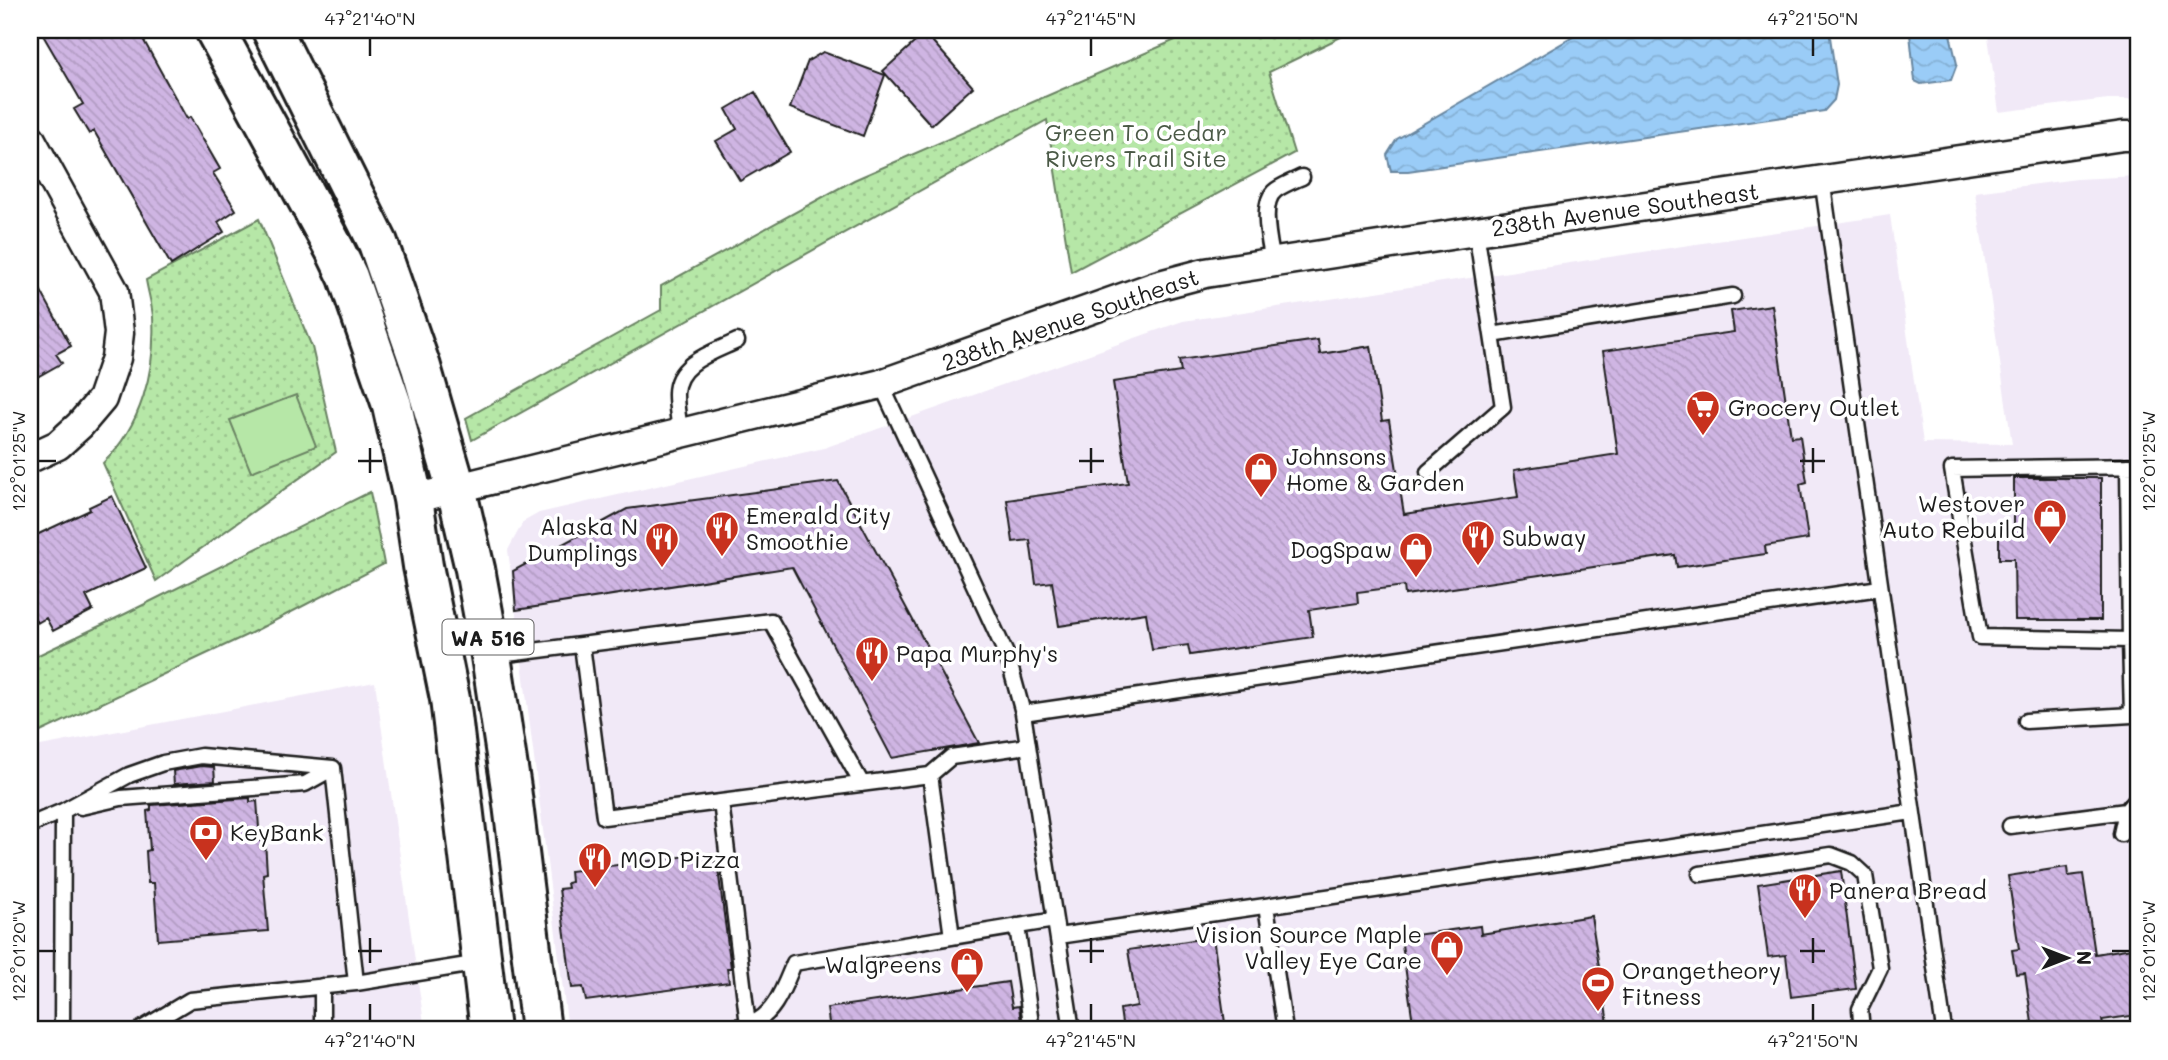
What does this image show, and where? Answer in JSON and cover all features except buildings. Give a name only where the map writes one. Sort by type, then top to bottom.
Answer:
[{"type":"main road","name":"WA 516","points":[[215,30],[348,277],[392,405],[413,499],[423,566],[450,699],[490,1030]]},
{"type":"main road","name":"WA 516","points":[[272,30],[378,243],[421,367],[456,488],[491,656],[511,788],[541,1030]]},
{"type":"street","name":"238th Avenue Southeast","points":[[413,499],[880,384],[1156,286],[1205,273],[1822,179],[2138,136]]},
{"type":"street","points":[[30,138],[114,291],[119,333],[116,358],[102,399],[58,445],[30,458]]},
{"type":"lane","points":[[1273,262],[1266,215],[1270,196],[1275,190],[1302,177]]},
{"type":"lane","points":[[1822,179],[1944,1030]]},
{"type":"lane","points":[[1428,472],[1503,407],[1476,231]]},
{"type":"lane","points":[[1492,335],[1733,296]]},
{"type":"lane","points":[[680,433],[675,393],[677,381],[689,365],[737,341]]},
{"type":"lane","points":[[880,384],[1008,658],[1023,713],[1072,1030]]},
{"type":"lane","points":[[2026,721],[2132,715],[2130,640],[2133,466],[1952,469],[1980,637],[2130,640]]},
{"type":"lane","points":[[1023,713],[1880,588]]},
{"type":"lane","points":[[491,656],[771,621],[862,783]]},
{"type":"lane","points":[[582,645],[604,817],[930,775],[951,757],[1028,746]]},
{"type":"lane","points":[[30,825],[63,811],[128,775],[163,763],[201,756],[333,768]]},
{"type":"lane","points":[[333,768],[356,983]]},
{"type":"lane","points":[[63,811],[121,798],[304,783],[333,768]]},
{"type":"lane","points":[[930,775],[952,937]]},
{"type":"lane","points":[[2121,834],[2126,811],[2138,797]]},
{"type":"lane","points":[[721,802],[748,1025]]},
{"type":"lane","points":[[62,1030],[63,811]]},
{"type":"lane","points":[[2010,826],[2126,811]]},
{"type":"lane","points":[[1058,936],[1912,812]]},
{"type":"lane","points":[[1700,874],[1831,855],[1852,863],[1865,875],[1880,968],[1860,1009],[1862,1030]]},
{"type":"lane","points":[[1266,906],[1285,1030]]},
{"type":"lane","points":[[709,1030],[748,1025],[768,1012],[782,992],[794,963],[1055,920]]},
{"type":"lane","points":[[1017,926],[1032,1030]]},
{"type":"lane","points":[[140,1030],[190,1000],[356,983],[481,963]]},
{"type":"lane","points":[[322,986],[322,1030]]},
{"type":"lane","points":[[166,1014],[166,1030]]},
{"type":"shaded area","points":[[1987,30],[2138,30],[2138,99],[2108,99],[1999,112]]},
{"type":"shaded area","points":[[2138,176],[2138,1030],[568,1030],[508,550],[523,522],[539,513],[824,448],[1183,321],[1890,215],[1923,443],[2012,444],[1975,192],[2077,179]]},
{"type":"shaded area","points":[[375,682],[425,1030],[30,1030],[30,748]]},
{"type":"green space","name":"Green To Cedar Rivers Trail Site","points":[[1198,30],[1355,30],[1269,72],[1294,153],[1071,272],[1047,120],[472,440],[466,418],[661,310],[661,286],[854,180]]},
{"type":"green space","points":[[259,219],[312,347],[336,452],[156,581],[103,463],[127,432],[149,377],[153,317],[146,280]]},
{"type":"green space","points":[[296,395],[316,446],[251,472],[230,420]]},
{"type":"green space","points":[[370,492],[384,564],[251,633],[30,737],[30,659]]},
{"type":"water","points":[[1585,30],[1829,30],[1837,85],[1834,100],[1824,111],[1408,171],[1391,171],[1387,155],[1397,139]]},
{"type":"water","points":[[1914,30],[1949,30],[1957,64],[1951,80],[1921,84],[1915,81],[1910,34]]},
{"type":"place","name":"Grocery Outlet","points":[[1703,437]]},
{"type":"place","name":"Johnsons Home & Garden","points":[[1261,499]]},
{"type":"place","name":"Westover Auto Rebuild","points":[[2050,546]]},
{"type":"place","name":"Emerald City Smoothie","points":[[722,558]]},
{"type":"place","name":"Subway","points":[[1478,567]]},
{"type":"place","name":"Alaska N Dumplings","points":[[662,569]]},
{"type":"place","name":"DogSpaw","points":[[1416,579]]},
{"type":"place","name":"Papa Murphy's","points":[[872,683]]},
{"type":"place","name":"KeyBank","points":[[206,862]]},
{"type":"place","name":"MOD Pizza","points":[[595,889]]},
{"type":"place","name":"Panera Bread","points":[[1805,920]]},
{"type":"place","name":"Vision Source Maple Valley Eye Care","points":[[1447,977]]},
{"type":"place","name":"Walgreens","points":[[967,994]]},
{"type":"place","name":"Orangetheory Fitness","points":[[1598,1013]]}]
